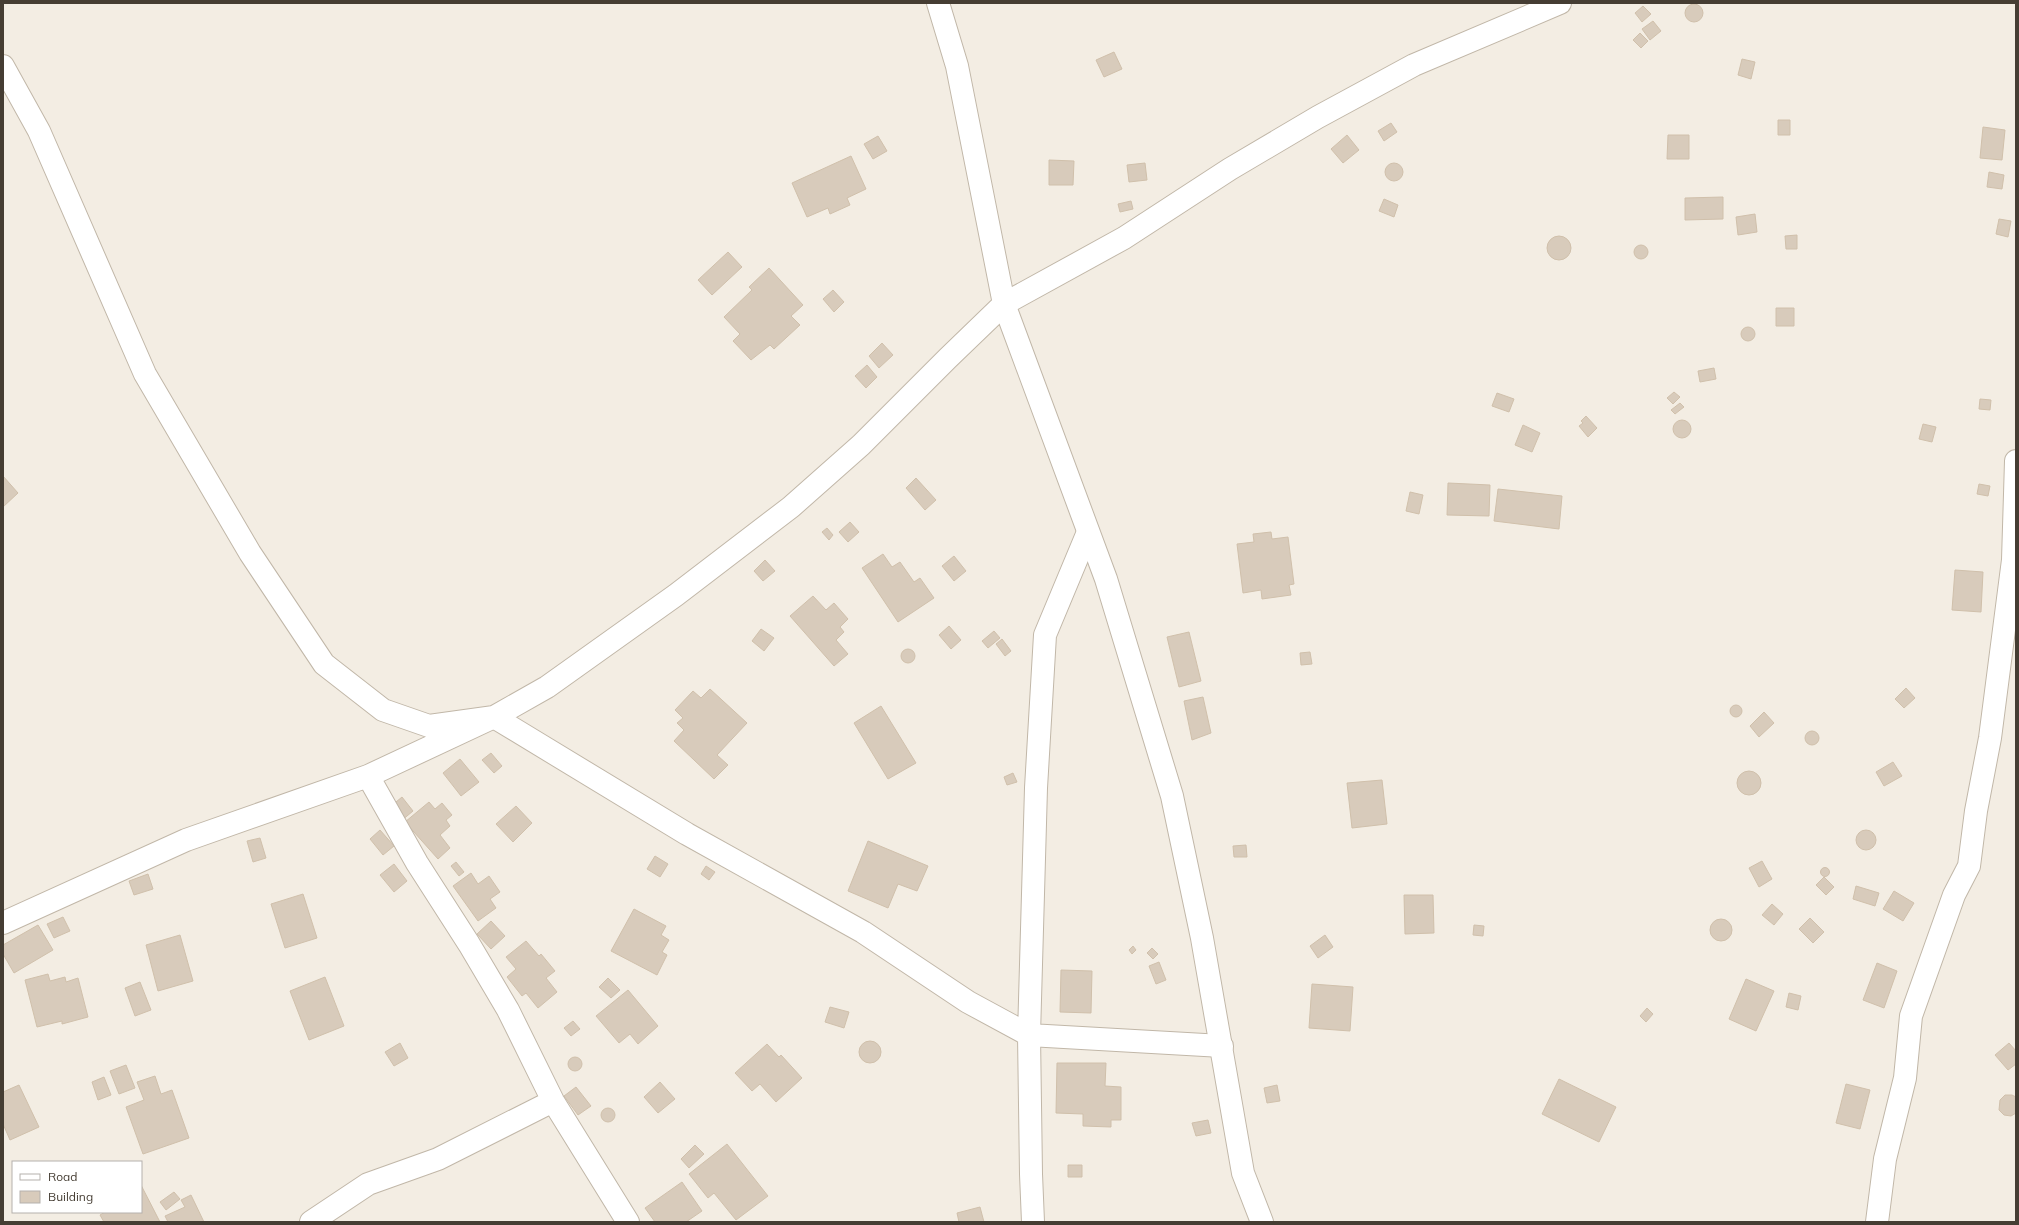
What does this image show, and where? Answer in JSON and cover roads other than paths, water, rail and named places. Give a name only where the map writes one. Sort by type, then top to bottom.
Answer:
[{"type":"street","points":[[938,3],[956,66],[1004,304],[1106,578],[1172,796],[1202,938],[1243,1173],[1262,1222]]},
{"type":"street","points":[[3,923],[186,840],[368,776],[494,717],[553,682],[676,595],[791,507],[861,445],[1004,304],[1124,238],[1230,169],[1318,117],[1408,68],[1560,3]]},
{"type":"street","points":[[3,66],[39,131],[145,374],[250,553],[324,664],[383,710],[429,726],[494,717],[687,834],[863,932],[968,1002],[1029,1035],[1222,1046]]},
{"type":"street","points":[[1877,1222],[1885,1159],[1906,1078],[1911,1016],[1954,895],[1969,866],[1976,811],[1990,738],[2012,568],[2016,461]]},
{"type":"street","points":[[1034,1222],[1031,1174],[1029,1035],[1036,788],[1045,635],[1088,532]]},
{"type":"street","points":[[368,776],[417,864],[469,944],[508,1010],[553,1101],[628,1222]]},
{"type":"street","points":[[311,1222],[368,1184],[438,1159],[553,1101]]}]
